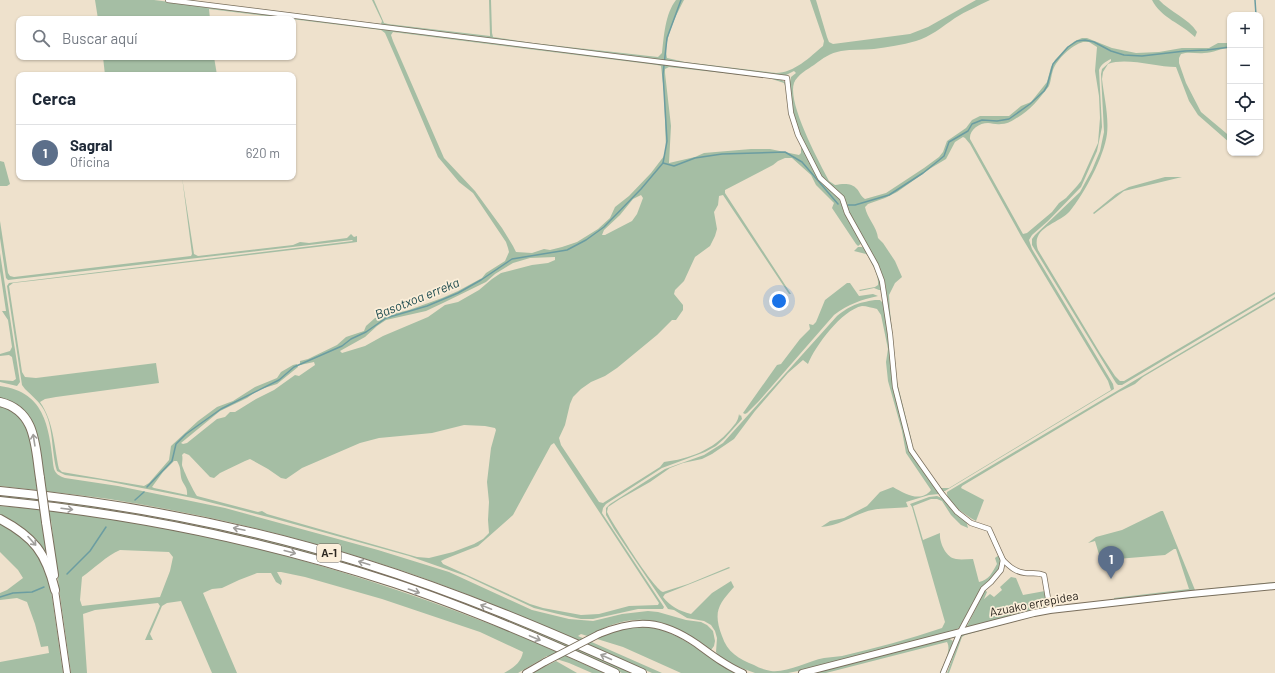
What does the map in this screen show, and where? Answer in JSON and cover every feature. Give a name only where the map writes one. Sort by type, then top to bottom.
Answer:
[{"type":"highway","points":[[0,402],[9,404],[18,409],[25,416],[30,425],[40,478],[55,590]]},
{"type":"highway","name":"A-1","points":[[0,491],[84,500],[172,515],[243,530],[318,550],[398,574],[471,601],[539,628],[642,673]]},
{"type":"highway","name":"A-1","points":[[0,501],[133,518],[243,540],[306,557],[388,582],[440,600],[615,673]]},
{"type":"highway","points":[[0,519],[21,531],[31,540],[45,560],[55,590]]},
{"type":"street","points":[[168,0],[295,16]]},
{"type":"street","points":[[296,16],[787,78],[791,114],[798,135],[820,178],[842,198],[847,213],[876,265],[882,281],[890,334],[895,387],[911,450],[957,512],[971,523],[989,529],[1003,560],[1012,569],[1025,573],[1039,573],[1044,575],[1050,610]]},
{"type":"street","points":[[943,673],[960,632],[983,589],[1001,570],[1003,560]]},
{"type":"street","name":"Azuako errepidea","points":[[802,673],[1050,610],[1275,586]]},
{"type":"street","points":[[55,590],[67,673]]},
{"type":"street","points":[[526,673],[599,634],[617,627],[632,624],[648,624],[663,627],[679,633],[723,663],[743,673]]},
{"type":"green space","points":[[95,0],[154,0],[282,16],[266,16],[209,9],[210,16],[98,16]]},
{"type":"green space","points":[[175,0],[187,0],[381,24],[382,21],[372,0],[374,0],[384,23],[490,36],[489,0],[491,0],[493,37],[658,57],[662,53],[669,12],[676,0],[684,0],[674,20],[669,36],[666,51],[667,58],[685,62],[776,73],[795,67],[823,46],[824,41],[810,0],[816,0],[827,37],[829,42],[833,44],[910,34],[928,27],[976,0],[990,0],[959,15],[931,34],[916,41],[900,45],[870,49],[845,50],[833,53],[806,70],[795,80],[793,92],[799,118],[829,181],[835,185],[852,185],[865,199],[886,193],[939,157],[943,152],[947,141],[966,128],[972,120],[980,116],[1009,116],[1021,106],[1031,102],[1047,82],[1051,67],[1055,60],[1075,41],[1082,38],[1087,38],[1112,48],[1136,53],[1159,52],[1182,48],[1209,48],[1218,43],[1227,43],[1227,48],[1207,53],[1181,54],[1179,63],[1186,83],[1201,112],[1227,134],[1227,140],[1198,115],[1189,101],[1176,67],[1132,62],[1115,62],[1108,64],[1103,72],[1102,79],[1107,113],[1107,134],[1098,164],[1087,185],[1070,211],[1047,227],[1038,236],[1038,250],[1100,353],[1120,381],[1124,381],[1275,292],[1275,294],[1122,385],[1118,385],[1116,383],[1032,245],[1032,239],[1035,235],[1080,192],[1100,151],[1104,132],[1101,74],[1102,69],[1111,61],[1111,59],[1107,61],[1099,70],[1102,127],[1097,151],[1081,187],[1032,235],[1029,240],[1032,249],[1113,384],[1114,389],[945,491],[942,491],[929,473],[941,488],[949,488],[1111,390],[1108,381],[1021,236],[970,144],[963,137],[955,142],[946,159],[897,192],[868,204],[865,207],[876,230],[878,238],[895,261],[902,277],[895,283],[889,295],[890,311],[897,382],[913,444],[896,381],[885,282],[844,200],[822,179],[801,137],[794,118],[791,100],[790,82],[791,77],[796,73],[794,71],[784,76]],"holes":[[[1083,42],[1089,42],[1097,47],[1095,71],[1099,96],[1100,118],[1098,143],[1081,181],[1077,186],[1052,212],[1027,233],[1023,234],[970,139],[971,133],[981,124],[1006,123],[1025,112],[1038,100],[1049,86],[1053,70],[1061,57],[1074,46]]]},
{"type":"green space","points":[[1152,0],[1159,0],[1189,23],[1197,32],[1195,37],[1161,12]]},
{"type":"green space","points":[[296,18],[779,78],[786,83],[791,115],[821,181],[838,197],[862,243],[858,246],[856,244],[832,208],[834,203],[816,185],[811,175],[792,158],[785,158],[778,161],[725,190],[725,193],[791,294],[789,294],[723,195],[719,196],[718,205],[714,212],[717,229],[715,236],[710,246],[695,257],[684,281],[675,290],[674,294],[683,305],[683,310],[676,320],[672,320],[657,335],[617,368],[605,376],[591,382],[573,397],[565,425],[559,438],[561,445],[599,502],[603,503],[660,467],[664,462],[691,456],[716,443],[736,423],[739,414],[740,416],[741,415],[742,419],[716,446],[705,452],[662,468],[606,504],[603,508],[602,513],[664,607],[663,609],[638,609],[593,619],[581,619],[558,614],[534,608],[466,576],[409,556],[193,498],[101,480],[65,475],[57,471],[51,432],[47,417],[40,404],[22,385],[7,286],[9,283],[353,241],[8,280],[6,278],[0,238],[0,221],[8,273],[10,276],[14,277],[191,256],[192,254],[182,180],[194,254],[198,256],[293,245],[300,242],[309,243],[347,238],[351,234],[354,237],[357,236],[357,242],[13,283],[9,286],[22,372],[25,377],[36,378],[156,363],[159,383],[56,397],[45,399],[40,402],[45,410],[51,426],[59,469],[62,472],[144,486],[149,483],[169,460],[171,446],[198,421],[217,407],[233,401],[255,387],[277,378],[281,372],[297,364],[298,367],[277,384],[258,390],[247,398],[220,411],[181,443],[187,443],[217,419],[225,417],[230,412],[235,412],[274,390],[295,375],[299,376],[315,365],[314,362],[300,365],[300,361],[308,359],[337,345],[346,337],[364,331],[366,326],[375,318],[409,310],[458,291],[482,278],[486,273],[505,261],[509,252],[506,242],[473,193],[459,182],[438,157],[385,33],[381,30],[296,20]],"holes":[[[393,32],[661,66],[664,92],[666,149],[664,156],[651,173],[629,196],[615,207],[610,218],[598,229],[577,242],[562,247],[550,250],[544,249],[532,253],[516,252],[502,228],[475,191],[444,158],[391,35]],[[669,67],[769,78],[784,83],[790,118],[801,147],[801,153],[799,155],[770,149],[751,149],[704,153],[695,157],[669,163],[671,126],[665,73],[665,69]],[[641,195],[643,198],[637,214],[632,221],[605,235],[602,235],[604,230],[620,215],[633,199]],[[555,257],[555,260],[548,263],[532,265],[501,273],[479,290],[458,302],[445,305],[428,317],[383,336],[365,346],[342,353],[340,351],[365,337],[386,320],[426,311],[486,282],[495,274],[513,263],[530,258]],[[464,425],[485,426],[495,428],[496,430],[491,448],[487,482],[489,502],[489,533],[483,539],[474,544],[453,552],[429,558],[417,557],[267,514],[262,511],[258,512],[197,496],[182,465],[182,455],[184,453],[189,455],[210,477],[214,478],[220,473],[250,459],[281,478],[286,479],[302,468],[360,443],[379,438],[432,433]],[[554,443],[659,603],[658,605],[629,606],[599,614],[581,615],[543,608],[530,604],[443,564],[441,561],[478,546],[513,515],[551,445]],[[174,461],[177,461],[180,467],[182,479],[187,489],[187,495],[152,487],[163,472]]]},
{"type":"green space","points":[[103,60],[214,60],[216,72],[105,72]]},
{"type":"green space","points":[[0,161],[4,162],[10,184],[7,186],[0,186]]},
{"type":"green space","points":[[1165,177],[1182,177],[1124,191],[1094,214],[1093,213],[1116,194],[1129,187]]},
{"type":"green space","points":[[858,247],[866,248],[879,273],[883,290],[874,288],[859,290],[875,287],[878,285],[878,281],[868,256],[866,254],[854,251]]},
{"type":"green space","points":[[0,253],[20,382],[17,386],[0,382],[0,380],[13,381],[16,379],[12,357],[9,355],[0,356],[0,354],[10,351],[12,347],[8,320],[2,311],[6,311],[0,271]]},
{"type":"green space","points":[[847,283],[850,283],[859,296],[873,294],[878,296],[855,303],[834,315],[759,401],[747,413],[743,413],[777,365],[781,364],[800,339],[810,329],[809,324],[813,325],[816,322],[825,300]]},
{"type":"green space","points":[[1275,297],[1275,299],[1143,377],[1135,384],[1119,392],[962,486],[961,488],[984,500],[976,521],[953,505],[947,492]]},
{"type":"green space","points":[[880,300],[885,305],[894,386],[910,448],[939,494],[929,495],[906,502],[908,507],[870,510],[838,523],[821,527],[830,521],[844,518],[867,506],[880,492],[893,487],[918,497],[927,494],[931,490],[906,453],[902,431],[888,381],[886,362],[888,349],[881,315],[877,309],[862,306],[846,314],[838,321],[823,339],[808,364],[803,360],[788,373],[755,411],[734,439],[702,459],[683,463],[670,468],[650,482],[608,507],[607,512],[644,570],[663,592],[688,584],[729,567],[730,568],[665,594],[663,597],[675,608],[691,614],[712,593],[731,581],[734,587],[721,604],[718,615],[719,628],[724,642],[730,651],[743,660],[760,668],[771,671],[784,670],[826,658],[867,650],[942,628],[945,622],[910,504],[929,497],[937,496],[944,499],[957,515],[966,520],[968,528],[961,525],[951,515],[942,501],[931,499],[913,506],[923,540],[940,533],[942,545],[949,556],[958,559],[973,559],[979,582],[988,578],[992,573],[997,564],[995,558],[999,555],[1002,560],[999,570],[984,588],[960,627],[954,631],[803,670],[788,673],[755,673],[733,665],[718,655],[716,652],[717,638],[711,625],[704,621],[687,618],[674,610],[668,609],[614,529],[606,515],[606,508],[665,469],[704,455],[723,443],[837,316],[854,305]]},
{"type":"green space","points":[[0,386],[16,390],[28,396],[43,415],[50,440],[54,469],[59,476],[118,486],[225,508],[378,550],[449,572],[532,610],[569,619],[593,621],[622,614],[648,611],[701,622],[713,631],[715,641],[711,650],[683,632],[669,625],[655,621],[626,621],[611,625],[594,633],[602,637],[611,632],[625,628],[644,627],[659,629],[685,641],[735,673],[681,673],[623,647],[581,634],[578,636],[662,673],[652,673],[477,598],[369,560],[305,541],[208,517],[109,499],[0,486],[0,404],[32,422],[23,409],[19,406],[0,398]]},
{"type":"green space","points":[[0,494],[130,511],[258,537],[362,566],[443,594],[542,633],[634,673],[622,673],[529,632],[287,548],[0,498]]},
{"type":"green space","points":[[0,506],[62,512],[184,532],[305,561],[424,599],[513,633],[604,673],[592,673],[569,663],[547,656],[518,673],[504,673],[518,662],[523,652],[480,632],[382,599],[305,577],[277,572],[282,581],[281,585],[276,582],[271,573],[257,573],[222,588],[212,589],[203,593],[237,673],[212,673],[181,601],[167,603],[162,606],[150,634],[153,640],[145,640],[160,606],[158,603],[95,610],[83,614],[87,673],[71,673],[51,520],[43,521],[49,565],[41,549],[0,517]],"holes":[[[120,550],[169,552],[173,557],[170,571],[160,597],[82,606],[80,600],[82,577],[110,555]]]},
{"type":"green space","points":[[1163,511],[1195,590],[1275,582],[1275,584],[1114,600],[1114,598],[1189,589],[1176,549],[1165,555],[1117,559],[1107,556],[1101,561],[1095,541],[1088,543],[1096,537],[1122,530]]},
{"type":"green space","points":[[0,523],[18,534],[28,543],[35,552],[46,572],[52,594],[63,673],[0,673],[0,662],[49,653],[48,646],[41,647],[27,602],[17,598],[0,600],[0,593],[7,590],[23,578],[18,570],[0,552]]},
{"type":"green space","points":[[1011,577],[1016,578],[1023,595],[1045,591],[1048,609],[966,628],[985,590],[987,592],[984,599],[990,594],[994,597],[1002,590],[1000,587]]},
{"type":"green space","points":[[1275,588],[1058,612],[1035,616],[965,635],[962,637],[949,673],[947,673],[961,635],[1035,615],[1066,609]]},
{"type":"green space","points":[[948,638],[953,641],[950,653],[941,673],[948,653],[947,642],[826,673],[815,673]]},
{"type":"green space","points":[[556,661],[577,673],[534,673],[534,672]]},
{"type":"waterway","name":"Basotxoa erreka","points":[[147,487],[172,461],[176,444],[186,434],[221,409],[279,380],[294,367],[342,346],[386,318],[427,306],[458,293],[481,280],[512,259],[567,250],[586,240],[604,227],[641,189],[663,163],[667,141],[663,74],[667,38],[681,0]]},
{"type":"waterway","points":[[1255,0],[1256,12]]},
{"type":"waterway","points":[[848,205],[855,205],[889,195],[923,173],[944,156],[949,142],[968,131],[972,124],[982,120],[997,121],[1009,119],[1030,104],[1044,91],[1047,86],[1053,64],[1068,47],[1077,41],[1085,40],[1094,42],[1111,51],[1124,55],[1142,56],[1227,47]]},
{"type":"waterway","points":[[663,163],[674,166],[695,158],[722,154],[785,152],[802,162],[838,204]]},
{"type":"waterway","name":"Basotxoa erreka","points":[[135,500],[144,492]]},
{"type":"waterway","name":"Basotxoa erreka","points":[[67,574],[90,551],[106,527]]},
{"type":"waterway","name":"Basotxoa erreka","points":[[0,597],[13,593],[32,592],[44,587]]},
{"type":"place","name":"Sagral","points":[[1111,579]]}]
